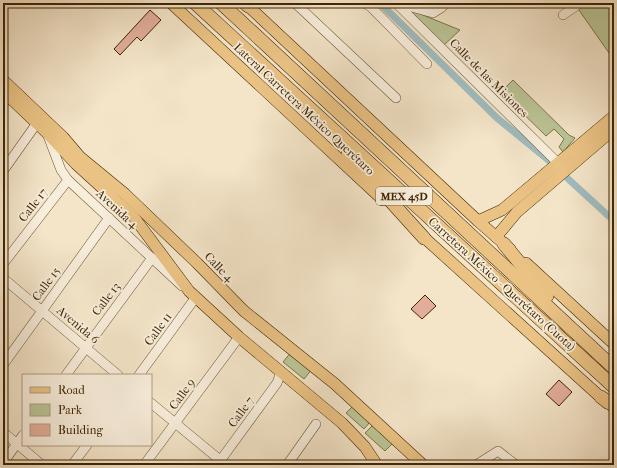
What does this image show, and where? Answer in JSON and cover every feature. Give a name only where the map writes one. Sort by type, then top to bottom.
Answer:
[{"type":"highway","name":"Carretera México - Querétaro (Cuota)","points":[[195,3],[614,387]]},
{"type":"highway","name":"Carretera México - Querétaro (Cuota)","points":[[221,3],[614,368]]},
{"type":"highway","points":[[322,121],[359,166],[424,238]]},
{"type":"highway","points":[[500,240],[582,338]]},
{"type":"highway","points":[[600,355],[614,364]]},
{"type":"highway","points":[[601,397],[614,406]]},
{"type":"main road","name":"Lateral Carretera México Querétaro","points":[[172,3],[287,103],[340,161],[601,397],[614,411]]},
{"type":"main road","points":[[246,4],[314,73],[574,306],[614,344]]},
{"type":"main road","name":"Calle 4","points":[[3,80],[63,137],[80,157],[125,194],[197,263],[244,311],[335,384],[421,465]]},
{"type":"main road","points":[[3,91],[37,123],[76,164],[133,216],[193,294],[239,337],[342,423],[365,447],[377,465]]},
{"type":"main road","points":[[500,240],[517,212],[614,116]]},
{"type":"main road","points":[[478,221],[502,210],[614,128]]},
{"type":"street","points":[[294,3],[396,98]]},
{"type":"street","points":[[364,3],[371,7],[427,64]]},
{"type":"street","name":"Calle de las Misiones","points":[[396,3],[433,13],[446,3]]},
{"type":"street","name":"Calle de las Misiones","points":[[396,3],[562,167]]},
{"type":"street","points":[[563,15],[576,6]]},
{"type":"street","points":[[3,171],[37,123]]},
{"type":"street","name":"Avenida 4","points":[[46,132],[60,170],[68,180],[193,294]]},
{"type":"street","name":"Calle 17","points":[[3,264],[68,180]]},
{"type":"street","name":"Calle 15","points":[[3,365],[109,218]]},
{"type":"street","name":"Calle 13","points":[[67,374],[152,258]]},
{"type":"street","name":"Avenida 6","points":[[3,278],[117,374]]},
{"type":"street","name":"Calle 11","points":[[140,374],[193,294]]},
{"type":"street","name":"Calle 9","points":[[144,465],[239,337]]},
{"type":"street","name":"Calle 7","points":[[221,464],[277,383],[281,372]]},
{"type":"street","points":[[152,404],[176,423],[221,464]]},
{"type":"street","points":[[287,465],[316,424]]},
{"type":"street","points":[[3,432],[42,465]]},
{"type":"street","points":[[3,463],[22,436]]},
{"type":"street","points":[[72,465],[85,446]]},
{"type":"street","points":[[476,465],[498,451],[516,465]]},
{"type":"green space","points":[[574,3],[614,3],[614,60],[576,6]]},
{"type":"green space","points":[[413,11],[460,30],[444,45],[411,13]]},
{"type":"green space","points":[[513,80],[569,135],[575,138],[563,152],[559,147],[564,139],[554,129],[546,136],[501,92]]},
{"type":"green space","points":[[292,351],[313,368],[304,379],[283,362]]},
{"type":"green space","points":[[353,406],[370,422],[364,429],[346,413]]},
{"type":"green space","points":[[373,425],[393,443],[385,451],[365,433]]},
{"type":"building","points":[[150,10],[161,20],[141,41],[137,37],[120,55],[114,49]]},
{"type":"building","points":[[425,295],[436,306],[422,319],[411,309]]},
{"type":"building","points":[[559,380],[572,392],[559,406],[546,394]]},
{"type":"waterway","points":[[380,3],[497,118],[552,163]]},
{"type":"waterway","points":[[565,176],[614,221]]},
{"type":"tunnel","points":[[290,99],[311,76]]}]
